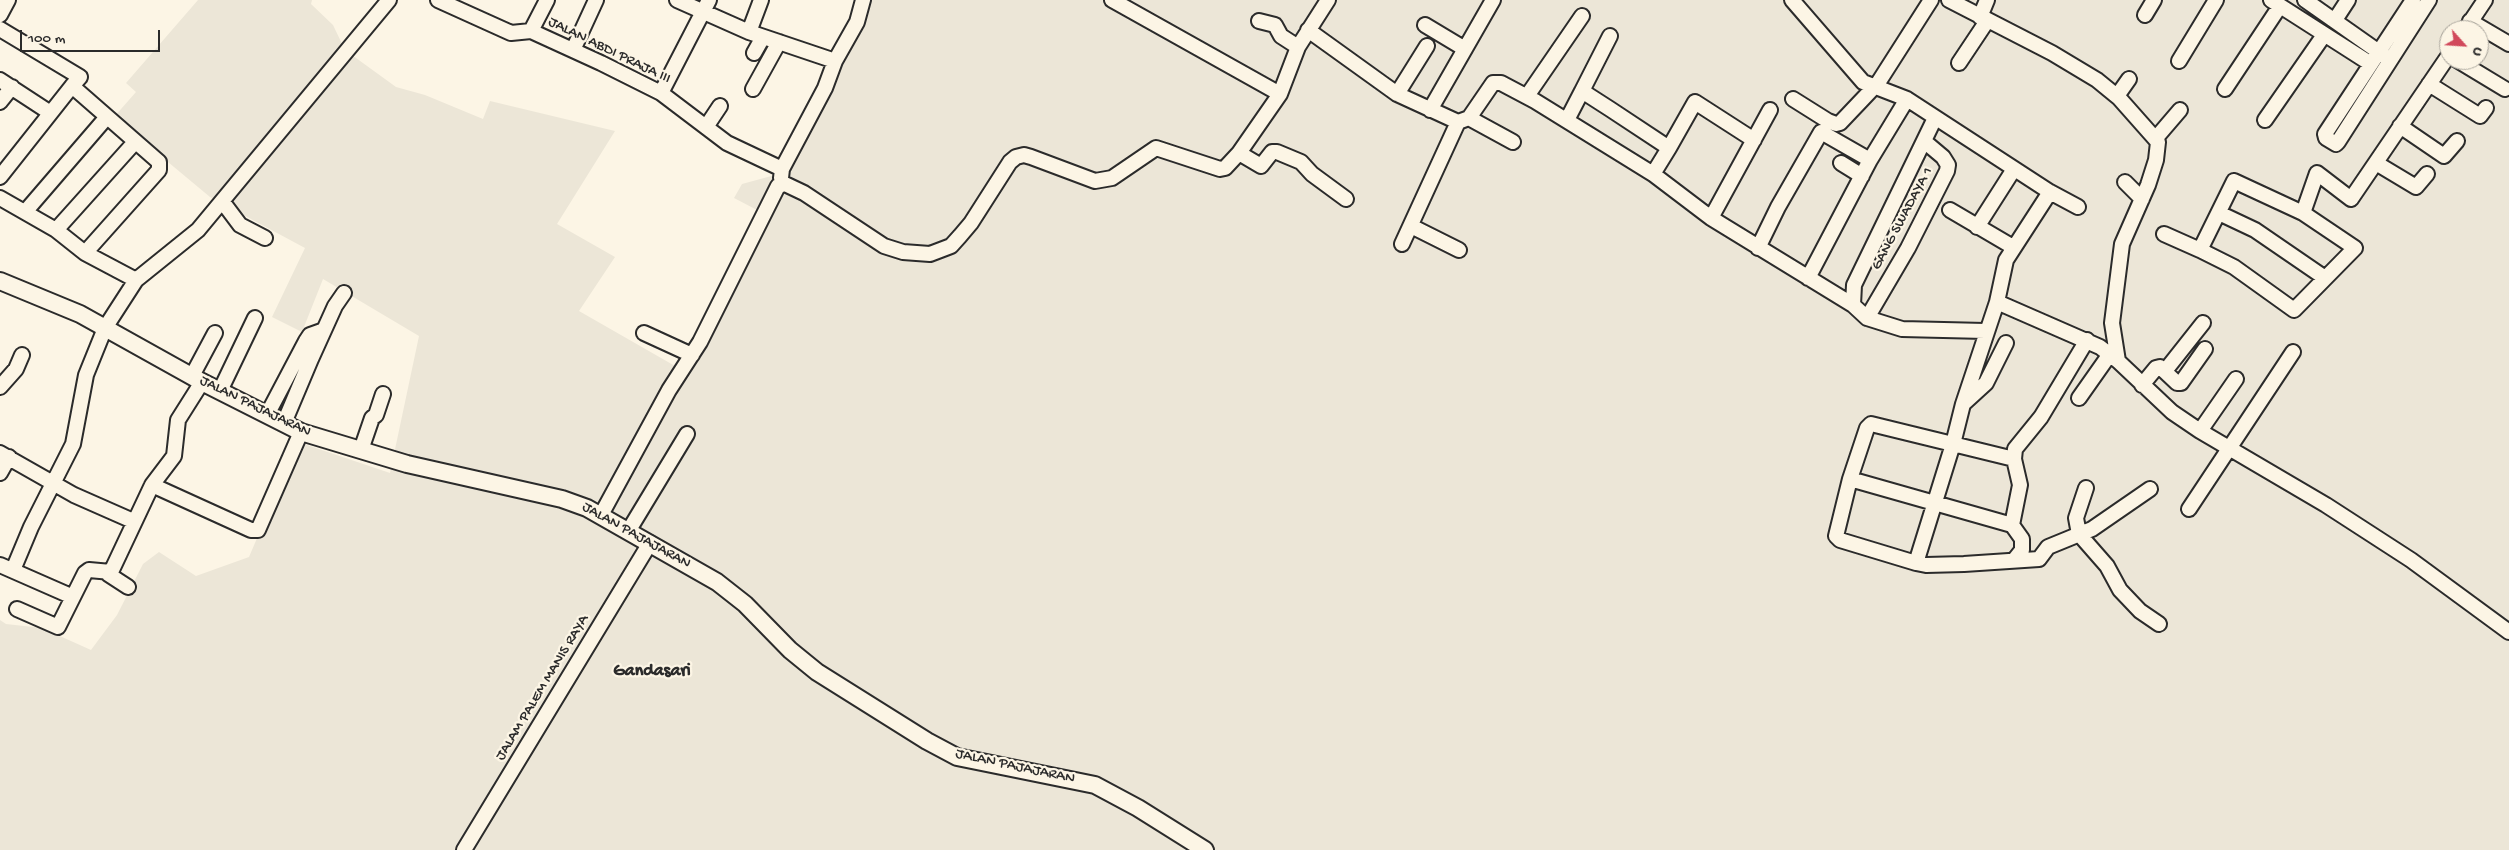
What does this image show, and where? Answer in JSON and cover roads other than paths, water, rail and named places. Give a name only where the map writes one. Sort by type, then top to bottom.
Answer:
[{"type":"main road","name":"JALAN PAJAJARAN","points":[[0,281],[80,314],[197,379],[301,432],[437,471],[562,499],[601,514],[700,571],[731,592],[764,621],[790,650],[817,672],[926,741],[957,757],[1090,783],[1138,808],[1205,850]]},
{"type":"street","points":[[0,15],[8,0]]},
{"type":"street","points":[[73,598],[6,568],[31,527],[73,444],[86,375],[105,328],[136,280],[198,230],[389,0]]},
{"type":"street","name":"JALAN ABDI PRAJA III","points":[[438,0],[467,6],[511,33],[531,32],[573,50],[661,93],[727,142],[782,168]]},
{"type":"street","points":[[531,32],[547,0]]},
{"type":"street","points":[[573,50],[596,0]]},
{"type":"street","points":[[677,0],[705,6],[749,32],[835,61]]},
{"type":"street","points":[[749,32],[761,0]]},
{"type":"street","points":[[1112,0],[1280,94]]},
{"type":"street","points":[[781,184],[812,197],[884,246],[903,252],[930,254],[951,246],[960,236],[971,223],[1010,162],[1016,157],[1031,157],[1084,178],[1105,181],[1156,148],[1220,169],[1230,164],[1239,153],[1280,94],[1298,46],[1328,0]]},
{"type":"street","points":[[1430,110],[1493,0]]},
{"type":"street","points":[[1792,0],[1859,78],[1879,81],[2050,192],[2078,207]]},
{"type":"street","points":[[1793,99],[1836,124],[1879,81],[1931,0]]},
{"type":"street","points":[[1949,0],[2066,61],[2117,96],[2156,138],[2158,147],[2156,160],[2142,199],[2122,244],[2112,323],[2114,358],[2079,398]]},
{"type":"street","points":[[1959,63],[1975,38],[1983,19],[1987,0]]},
{"type":"street","points":[[2145,15],[2154,0]]},
{"type":"street","points":[[2179,61],[2216,0]]},
{"type":"street","points":[[2305,0],[2391,60]]},
{"type":"street","points":[[2335,20],[2348,0]]},
{"type":"street","points":[[2413,0],[2325,134],[2326,138],[2336,144],[2429,0]]},
{"type":"street","points":[[2471,20],[2485,0]]},
{"type":"street","points":[[601,514],[669,390],[692,355],[778,186],[781,184],[782,168],[825,88],[835,61],[857,22],[862,1]]},
{"type":"street","points":[[2225,88],[2275,3],[2371,64]]},
{"type":"street","points":[[661,93],[705,6]]},
{"type":"street","points":[[1527,96],[1582,16]]},
{"type":"street","points":[[1259,20],[1275,25],[1281,36],[1298,46]]},
{"type":"street","points":[[1425,25],[1465,49]]},
{"type":"street","points":[[0,29],[76,82],[106,118],[159,162],[159,170],[85,253]]},
{"type":"street","points":[[1308,30],[1397,94],[1430,110],[1463,120],[1513,142]]},
{"type":"street","points":[[2265,120],[2324,35]]},
{"type":"street","points":[[2489,35],[2509,44]]},
{"type":"street","points":[[1566,120],[1610,36]]},
{"type":"street","points":[[754,54],[763,37]]},
{"type":"street","points":[[753,88],[779,42]]},
{"type":"street","points":[[1397,94],[1426,46]]},
{"type":"street","points":[[2303,213],[2317,173],[2350,199],[2439,70]]},
{"type":"street","points":[[2474,70],[2505,89]]},
{"type":"street","points":[[2117,96],[2129,79]]},
{"type":"street","points":[[0,177],[49,112],[76,82]]},
{"type":"street","points":[[1402,244],[1463,120],[1493,83],[1501,83],[1527,96],[1653,174],[1711,218],[1853,305],[1867,318],[1902,329],[1985,331]]},
{"type":"street","points":[[0,102],[6,84],[49,112]]},
{"type":"street","points":[[2429,84],[2480,116],[2486,108]]},
{"type":"street","points":[[1582,91],[1669,148]]},
{"type":"street","points":[[1808,278],[1870,160],[1907,99]]},
{"type":"street","points":[[1653,174],[1696,102],[1754,140]]},
{"type":"street","points":[[706,127],[720,106]]},
{"type":"street","points":[[1711,218],[1770,110]]},
{"type":"street","points":[[2156,138],[2180,110]]},
{"type":"street","points":[[25,212],[106,118]]},
{"type":"street","points":[[1853,305],[1854,285],[1935,118]]},
{"type":"street","points":[[2400,126],[2444,156],[2457,141]]},
{"type":"street","points":[[1758,248],[1782,200],[1821,132],[1870,160]]},
{"type":"street","name":"GANG SWADAYA 1","points":[[1867,318],[1908,248],[1947,171],[1948,165],[1943,157],[1924,141]]},
{"type":"street","points":[[56,230],[135,142]]},
{"type":"street","points":[[1239,153],[1261,166],[1272,152],[1277,152],[1301,162],[1308,172],[1346,199]]},
{"type":"street","points":[[1841,162],[1862,176]]},
{"type":"street","points":[[2376,163],[2416,187],[2427,174]]},
{"type":"street","points":[[1977,227],[2014,169]]},
{"type":"street","points":[[2164,234],[2234,267],[2294,310],[2355,248],[2303,213],[2234,180],[2200,250]]},
{"type":"street","points":[[2125,182],[2142,199]]},
{"type":"street","points":[[1916,563],[1953,444],[1985,331],[1996,302],[2003,268],[2013,247],[2050,192]]},
{"type":"street","points":[[0,198],[56,230],[85,253],[136,280]]},
{"type":"street","points":[[222,201],[240,225],[266,238]]},
{"type":"street","points":[[1950,210],[2013,247]]},
{"type":"street","points":[[2219,213],[2255,230],[2325,278]]},
{"type":"street","points":[[1411,226],[1459,250]]},
{"type":"street","points":[[284,423],[324,330],[344,293]]},
{"type":"street","points":[[1996,302],[2087,340],[2114,358],[2172,412],[2326,505],[2411,560],[2509,632]]},
{"type":"street","points":[[220,390],[255,318]]},
{"type":"street","points":[[2165,371],[2203,323]]},
{"type":"street","points":[[267,415],[306,340],[310,335],[324,330]]},
{"type":"street","points":[[108,574],[152,485],[174,456],[178,420],[215,333]]},
{"type":"street","points":[[644,333],[692,355]]},
{"type":"street","points":[[2012,525],[2020,485],[2014,458],[2015,449],[2041,417],[2087,340]]},
{"type":"street","points":[[1963,404],[1986,384],[2006,343]]},
{"type":"street","points":[[2142,385],[2156,368],[2160,367],[2177,383],[2181,383],[2205,349]]},
{"type":"street","points":[[2189,510],[2293,352]]},
{"type":"street","points":[[0,387],[16,370],[22,355]]},
{"type":"street","points":[[2200,430],[2236,379]]},
{"type":"street","points":[[361,450],[383,394]]},
{"type":"street","points":[[2014,458],[1871,424],[1864,434],[1850,479],[1836,536],[1840,540],[1926,565],[2039,559],[2048,547],[2099,525],[2150,489]]},
{"type":"street","points":[[152,485],[251,530],[258,530],[301,432]]},
{"type":"street","points":[[629,530],[687,434]]},
{"type":"street","points":[[0,473],[4,455],[55,482],[74,495],[133,521]]},
{"type":"street","points":[[1850,479],[2012,525],[2022,539],[2022,550],[2014,560]]},
{"type":"street","points":[[2086,488],[2076,518],[2079,534],[2107,566],[2120,590],[2127,598],[2140,611],[2159,624]]},
{"type":"street","name":"JALAM PALEM MANIS RAYA","points":[[464,850],[650,543]]},
{"type":"street","points":[[17,609],[57,627],[87,571],[108,574],[128,587]]},
{"type":"district","name":"Gandasari","points":[[652,672]]}]
